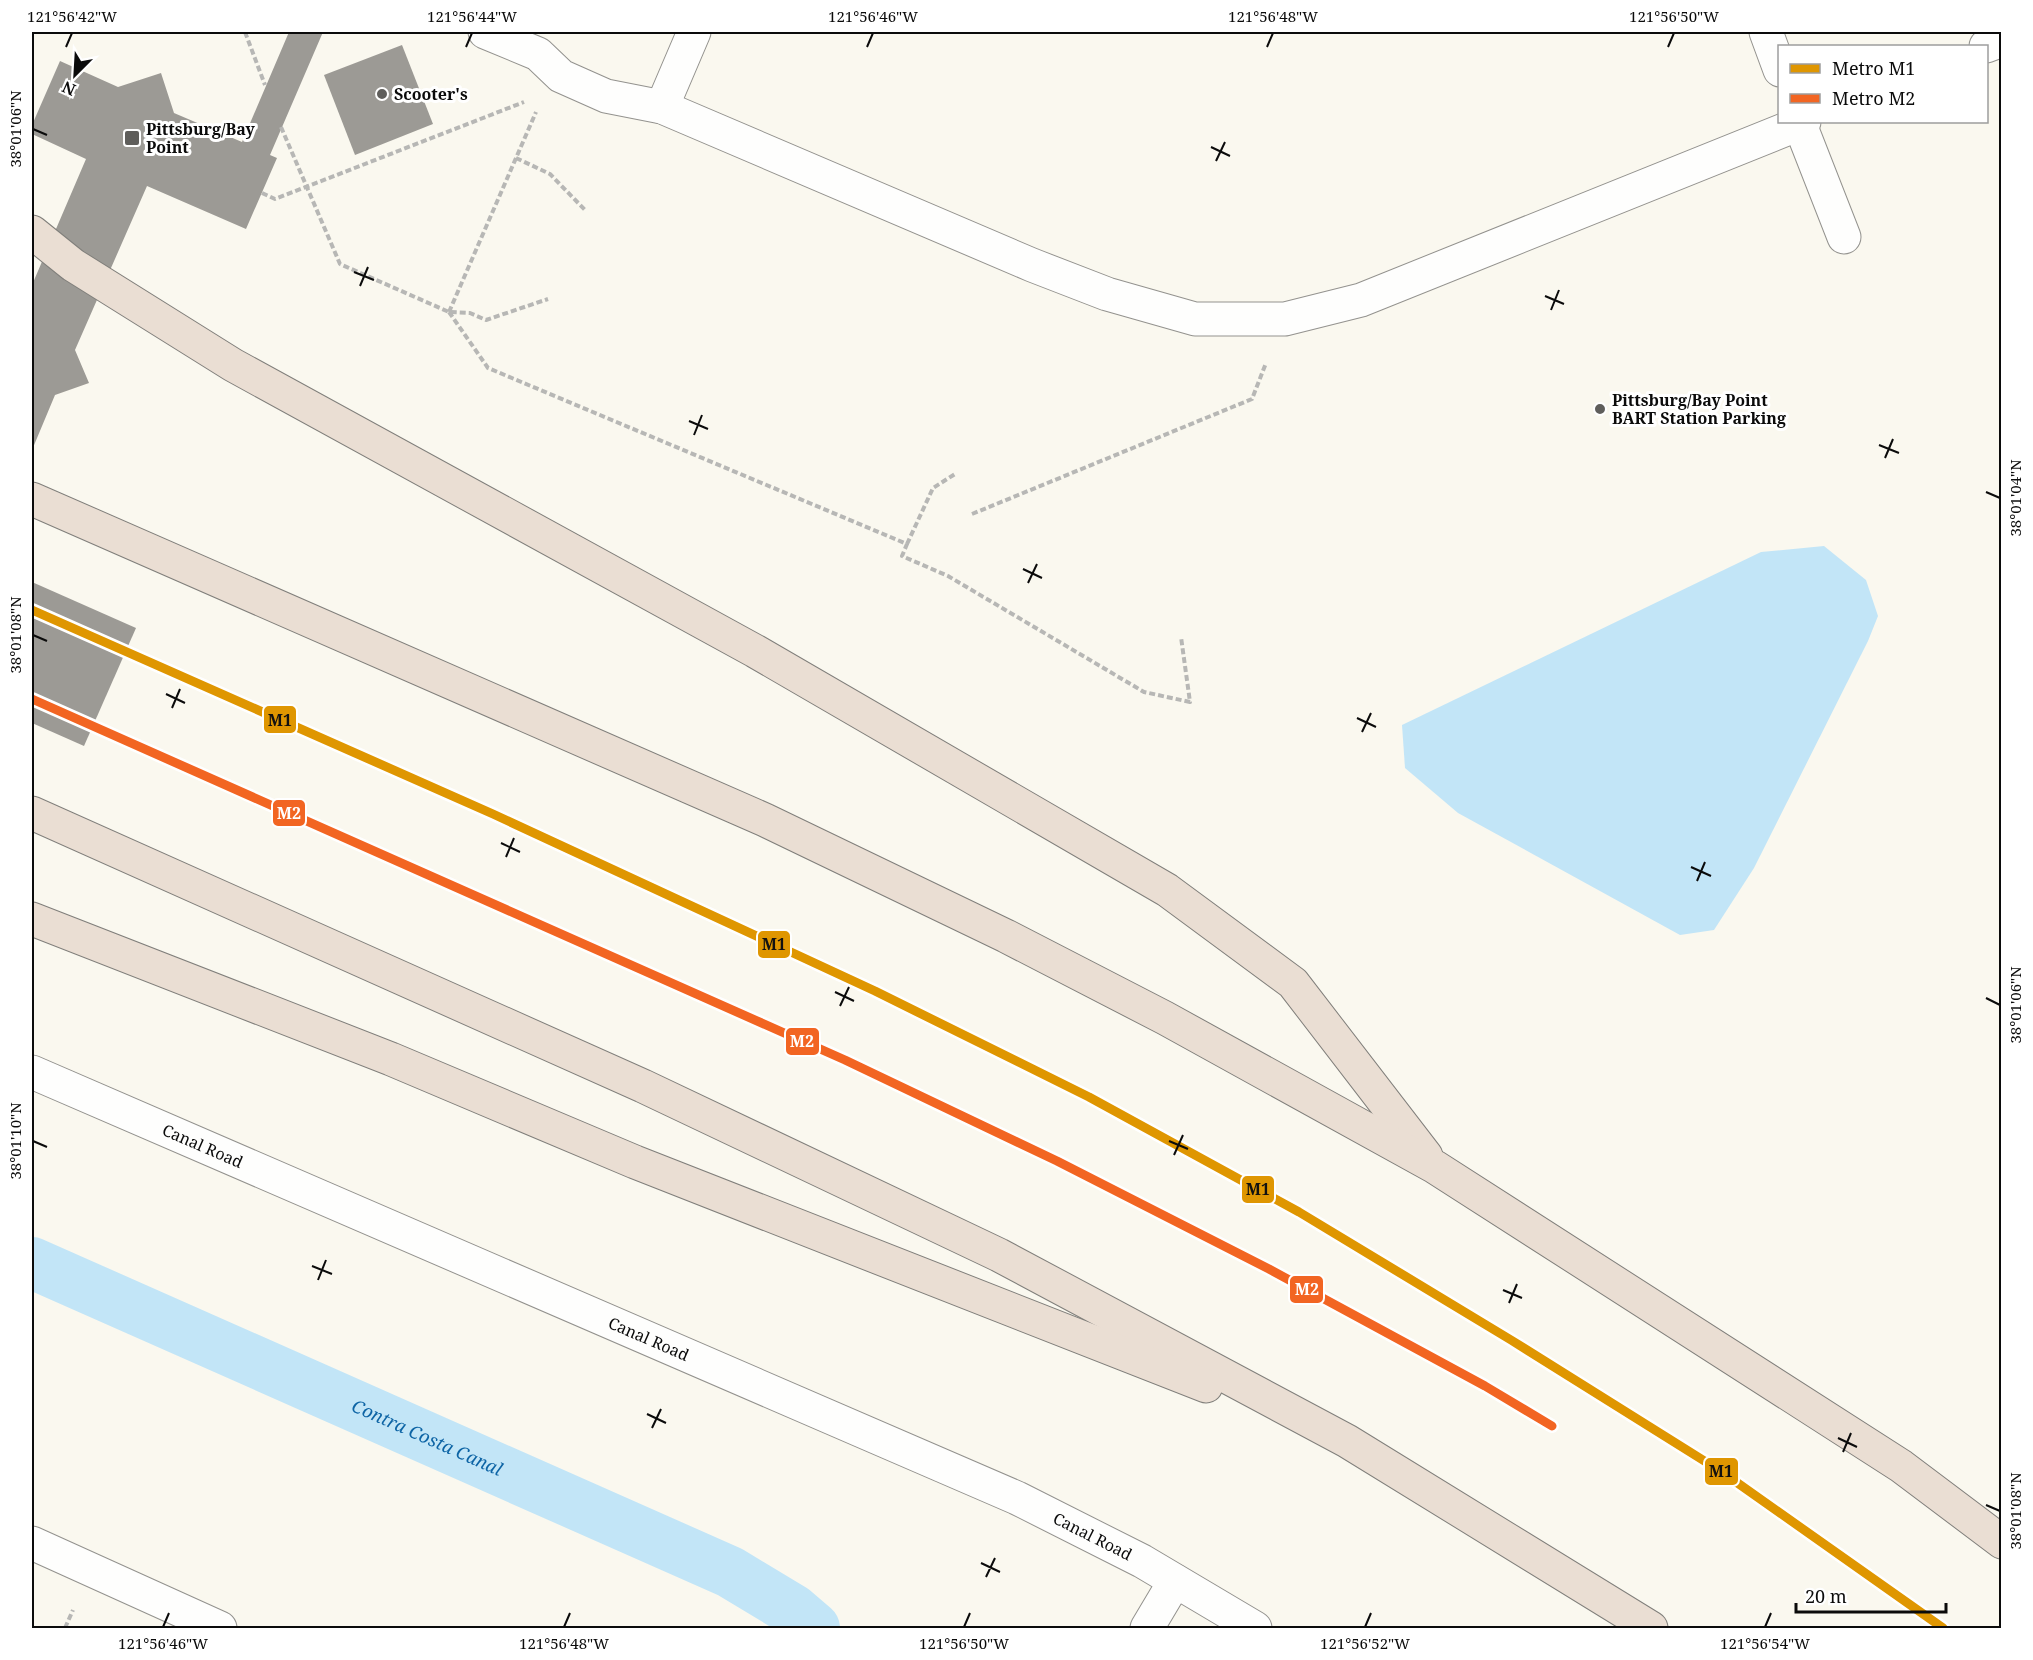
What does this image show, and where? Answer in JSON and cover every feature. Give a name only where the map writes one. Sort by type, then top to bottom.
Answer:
[{"type":"highway","points":[[32,232],[73,265],[233,365],[755,651],[1167,890],[1293,983],[1435,1167]]},
{"type":"highway","points":[[32,499],[765,820],[1006,936],[1154,1012],[1435,1167],[1901,1466],[2001,1542]]},
{"type":"highway","points":[[32,813],[643,1086],[999,1255],[1347,1441],[1651,1629]]},
{"type":"highway","points":[[32,919],[391,1059],[635,1162],[1347,1441]]},
{"type":"street","points":[[485,32],[543,43],[561,76],[606,96],[662,107],[1021,261],[1107,294],[1195,319],[1285,319],[1361,300],[1799,123]]},
{"type":"street","points":[[662,107],[694,32]]},
{"type":"street","points":[[1766,32],[1778,67]]},
{"type":"street","points":[[1801,123],[1844,237]]},
{"type":"street","name":"Canal Road","points":[[32,1072],[1017,1498],[1142,1561],[1255,1629]]},
{"type":"street","points":[[32,1543],[220,1629]]},
{"type":"street","points":[[1147,1629],[1175,1581]]},
{"type":"path","points":[[245,32],[266,85]]},
{"type":"path","points":[[262,193],[275,199],[524,102]]},
{"type":"path","points":[[449,312],[537,108]]},
{"type":"path","points":[[282,127],[340,264],[449,312],[470,313],[486,320],[548,299]]},
{"type":"path","points":[[516,158],[550,174],[585,210]]},
{"type":"path","points":[[449,312],[488,368],[907,544]]},
{"type":"path","points":[[972,514],[1252,399],[1285,319]]},
{"type":"path","points":[[955,474],[933,488],[902,556],[948,576],[1144,692],[1190,702],[1181,637]]},
{"type":"water","points":[[1824,546],[1866,580],[1878,616],[1868,641],[1754,868],[1714,930],[1680,935],[1458,813],[1405,768],[1402,725],[1761,552]]},
{"type":"building","points":[[289,32],[323,32],[270,155],[277,158],[246,229],[147,186],[75,350],[89,383],[55,395],[32,450],[32,285],[86,159],[32,134],[32,125],[60,61],[118,87],[161,73],[174,113],[242,142]]},
{"type":"building","points":[[402,45],[433,124],[355,155],[324,75]]},
{"type":"building","points":[[32,582],[136,628],[84,746],[32,723]]},
{"type":"waterway","name":"Contra Costa Canal","points":[[32,1263],[730,1572],[793,1610],[814,1628]]},
{"type":"metro line","name":"M1","points":[[32,610],[493,814],[875,991],[1089,1097],[1299,1212],[1511,1340],[1722,1472],[1943,1628]]},
{"type":"metro line","name":"M2","points":[[32,699],[845,1060],[1057,1161],[1269,1269],[1485,1386],[1552,1426]]},
{"type":"place","name":"Scooter's","points":[[382,94]]},
{"type":"place","name":"Pittsburg/Bay Point","points":[[132,138]]},
{"type":"place","name":"Pittsburg/Bay Point BART Station Parking","points":[[1600,409]]}]
